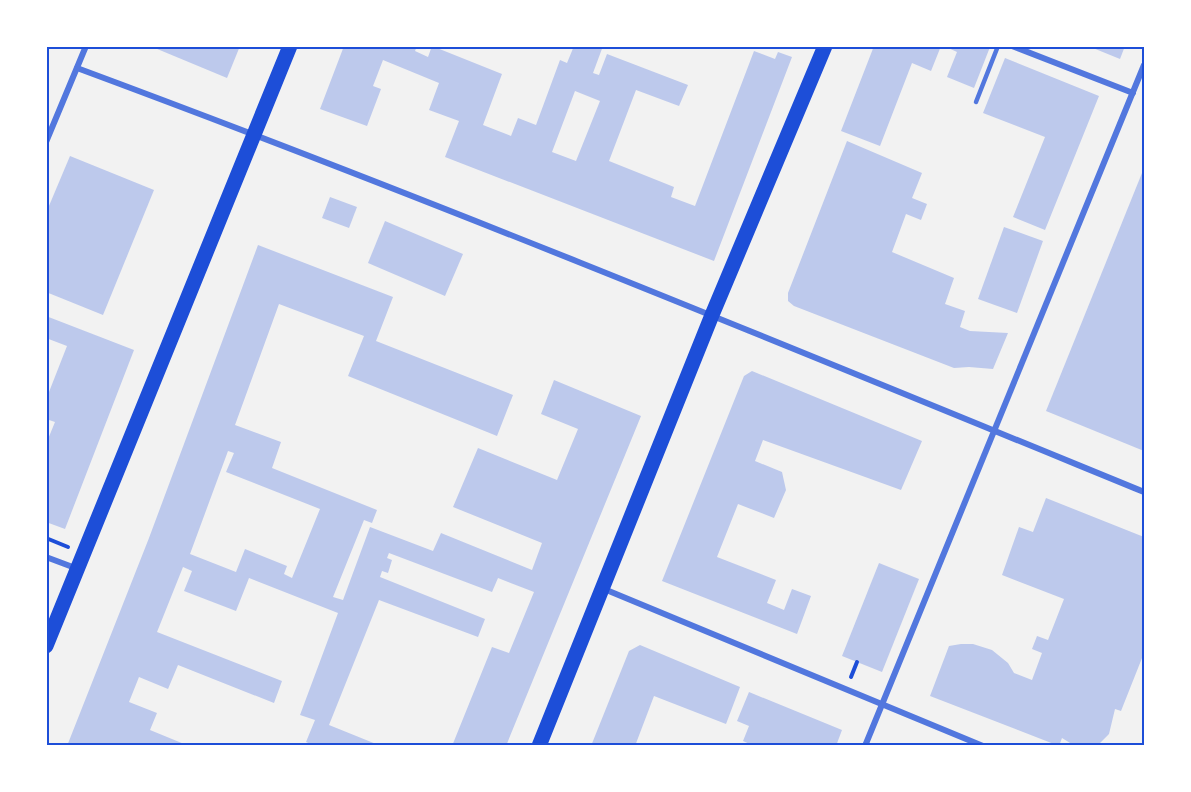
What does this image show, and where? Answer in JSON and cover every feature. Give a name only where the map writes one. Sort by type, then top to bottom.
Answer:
[{"type":"main road","points":[[46,646],[290,46]]},
{"type":"main road","points":[[539,746],[711,315],[825,46]]},
{"type":"street","points":[[46,142],[86,46]]},
{"type":"street","points":[[1012,46],[1133,93]]},
{"type":"street","points":[[865,746],[1144,65]]},
{"type":"street","points":[[77,68],[254,133],[711,315],[1144,492]]},
{"type":"street","points":[[46,557],[79,569]]},
{"type":"street","points":[[601,588],[983,746]]},
{"type":"lane","points":[[976,102],[998,46]]},
{"type":"path","points":[[46,538],[69,547]]},
{"type":"building","points":[[150,46],[240,46],[227,78]]},
{"type":"building","points":[[344,46],[417,46],[415,51],[428,57],[432,46],[502,74],[483,125],[511,136],[518,118],[536,125],[560,60],[567,63],[574,46],[603,46],[593,73],[599,75],[607,54],[688,85],[679,106],[636,90],[609,161],[674,187],[671,197],[695,206],[754,51],[775,59],[778,52],[792,57],[714,261],[445,157],[459,121],[429,110],[439,83],[383,60],[373,86],[381,89],[367,126],[320,109]],"holes":[[[575,91],[600,101],[576,161],[552,152]]]},
{"type":"building","points":[[874,46],[941,46],[931,71],[912,63],[880,146],[841,131]]},
{"type":"building","points":[[944,46],[990,47],[974,88],[947,77],[957,52]]},
{"type":"building","points":[[1088,46],[1125,46],[1120,59]]},
{"type":"building","points":[[1005,58],[1099,96],[1045,230],[1013,217],[1045,137],[983,113]]},
{"type":"building","points":[[847,141],[922,173],[912,198],[927,204],[921,220],[906,214],[892,252],[954,278],[945,304],[965,311],[960,327],[970,331],[1008,333],[993,369],[954,368],[794,306],[788,301],[788,293]]},
{"type":"building","points":[[70,156],[154,190],[103,315],[46,292],[46,213]]},
{"type":"building","points":[[1144,168],[1144,451],[1046,411]]},
{"type":"building","points":[[330,197],[357,207],[349,228],[322,218]]},
{"type":"building","points":[[385,221],[463,254],[445,296],[368,263]]},
{"type":"building","points":[[1004,227],[1043,241],[1017,313],[978,299]]},
{"type":"building","points":[[258,245],[393,297],[376,341],[513,395],[497,436],[348,376],[364,336],[279,304],[235,425],[281,442],[272,468],[377,510],[372,523],[364,520],[333,597],[343,600],[370,527],[433,551],[441,533],[532,570],[542,543],[453,507],[478,448],[557,480],[578,429],[541,414],[554,380],[641,416],[506,746],[452,746],[492,647],[509,653],[534,592],[498,578],[492,592],[389,553],[387,558],[392,560],[388,573],[382,571],[380,577],[485,619],[478,637],[379,600],[329,725],[381,746],[315,746],[306,742],[315,720],[300,715],[338,613],[249,578],[236,611],[184,591],[192,571],[183,567],[157,632],[282,681],[274,703],[178,665],[168,689],[139,677],[129,702],[157,713],[150,730],[189,746],[67,746],[149,538]],"holes":[[[228,451],[234,453],[226,472],[320,509],[292,578],[284,574],[287,566],[245,549],[236,572],[190,554]]]},
{"type":"building","points":[[46,316],[134,350],[65,529],[46,522],[46,444],[55,422],[46,419],[46,391],[49,392],[67,346],[46,338]]},
{"type":"building","points":[[752,371],[922,441],[901,490],[763,440],[755,461],[782,472],[786,490],[774,518],[738,504],[717,557],[776,580],[767,603],[784,610],[792,589],[811,596],[797,634],[662,581],[744,376]]},
{"type":"building","points":[[1046,498],[1144,537],[1144,653],[1121,711],[1115,709],[1109,734],[1097,746],[1075,746],[1062,738],[1059,746],[930,696],[949,646],[961,644],[973,644],[992,650],[1008,663],[1014,673],[1032,680],[1042,653],[1032,649],[1037,636],[1048,640],[1064,599],[1002,575],[1019,527],[1033,532]]},
{"type":"building","points":[[879,563],[919,579],[882,672],[842,656]]},
{"type":"building","points":[[640,645],[740,687],[726,724],[654,696],[635,746],[591,746],[629,651]]},
{"type":"building","points":[[749,692],[842,730],[836,746],[754,746],[743,741],[749,726],[737,721]]}]
